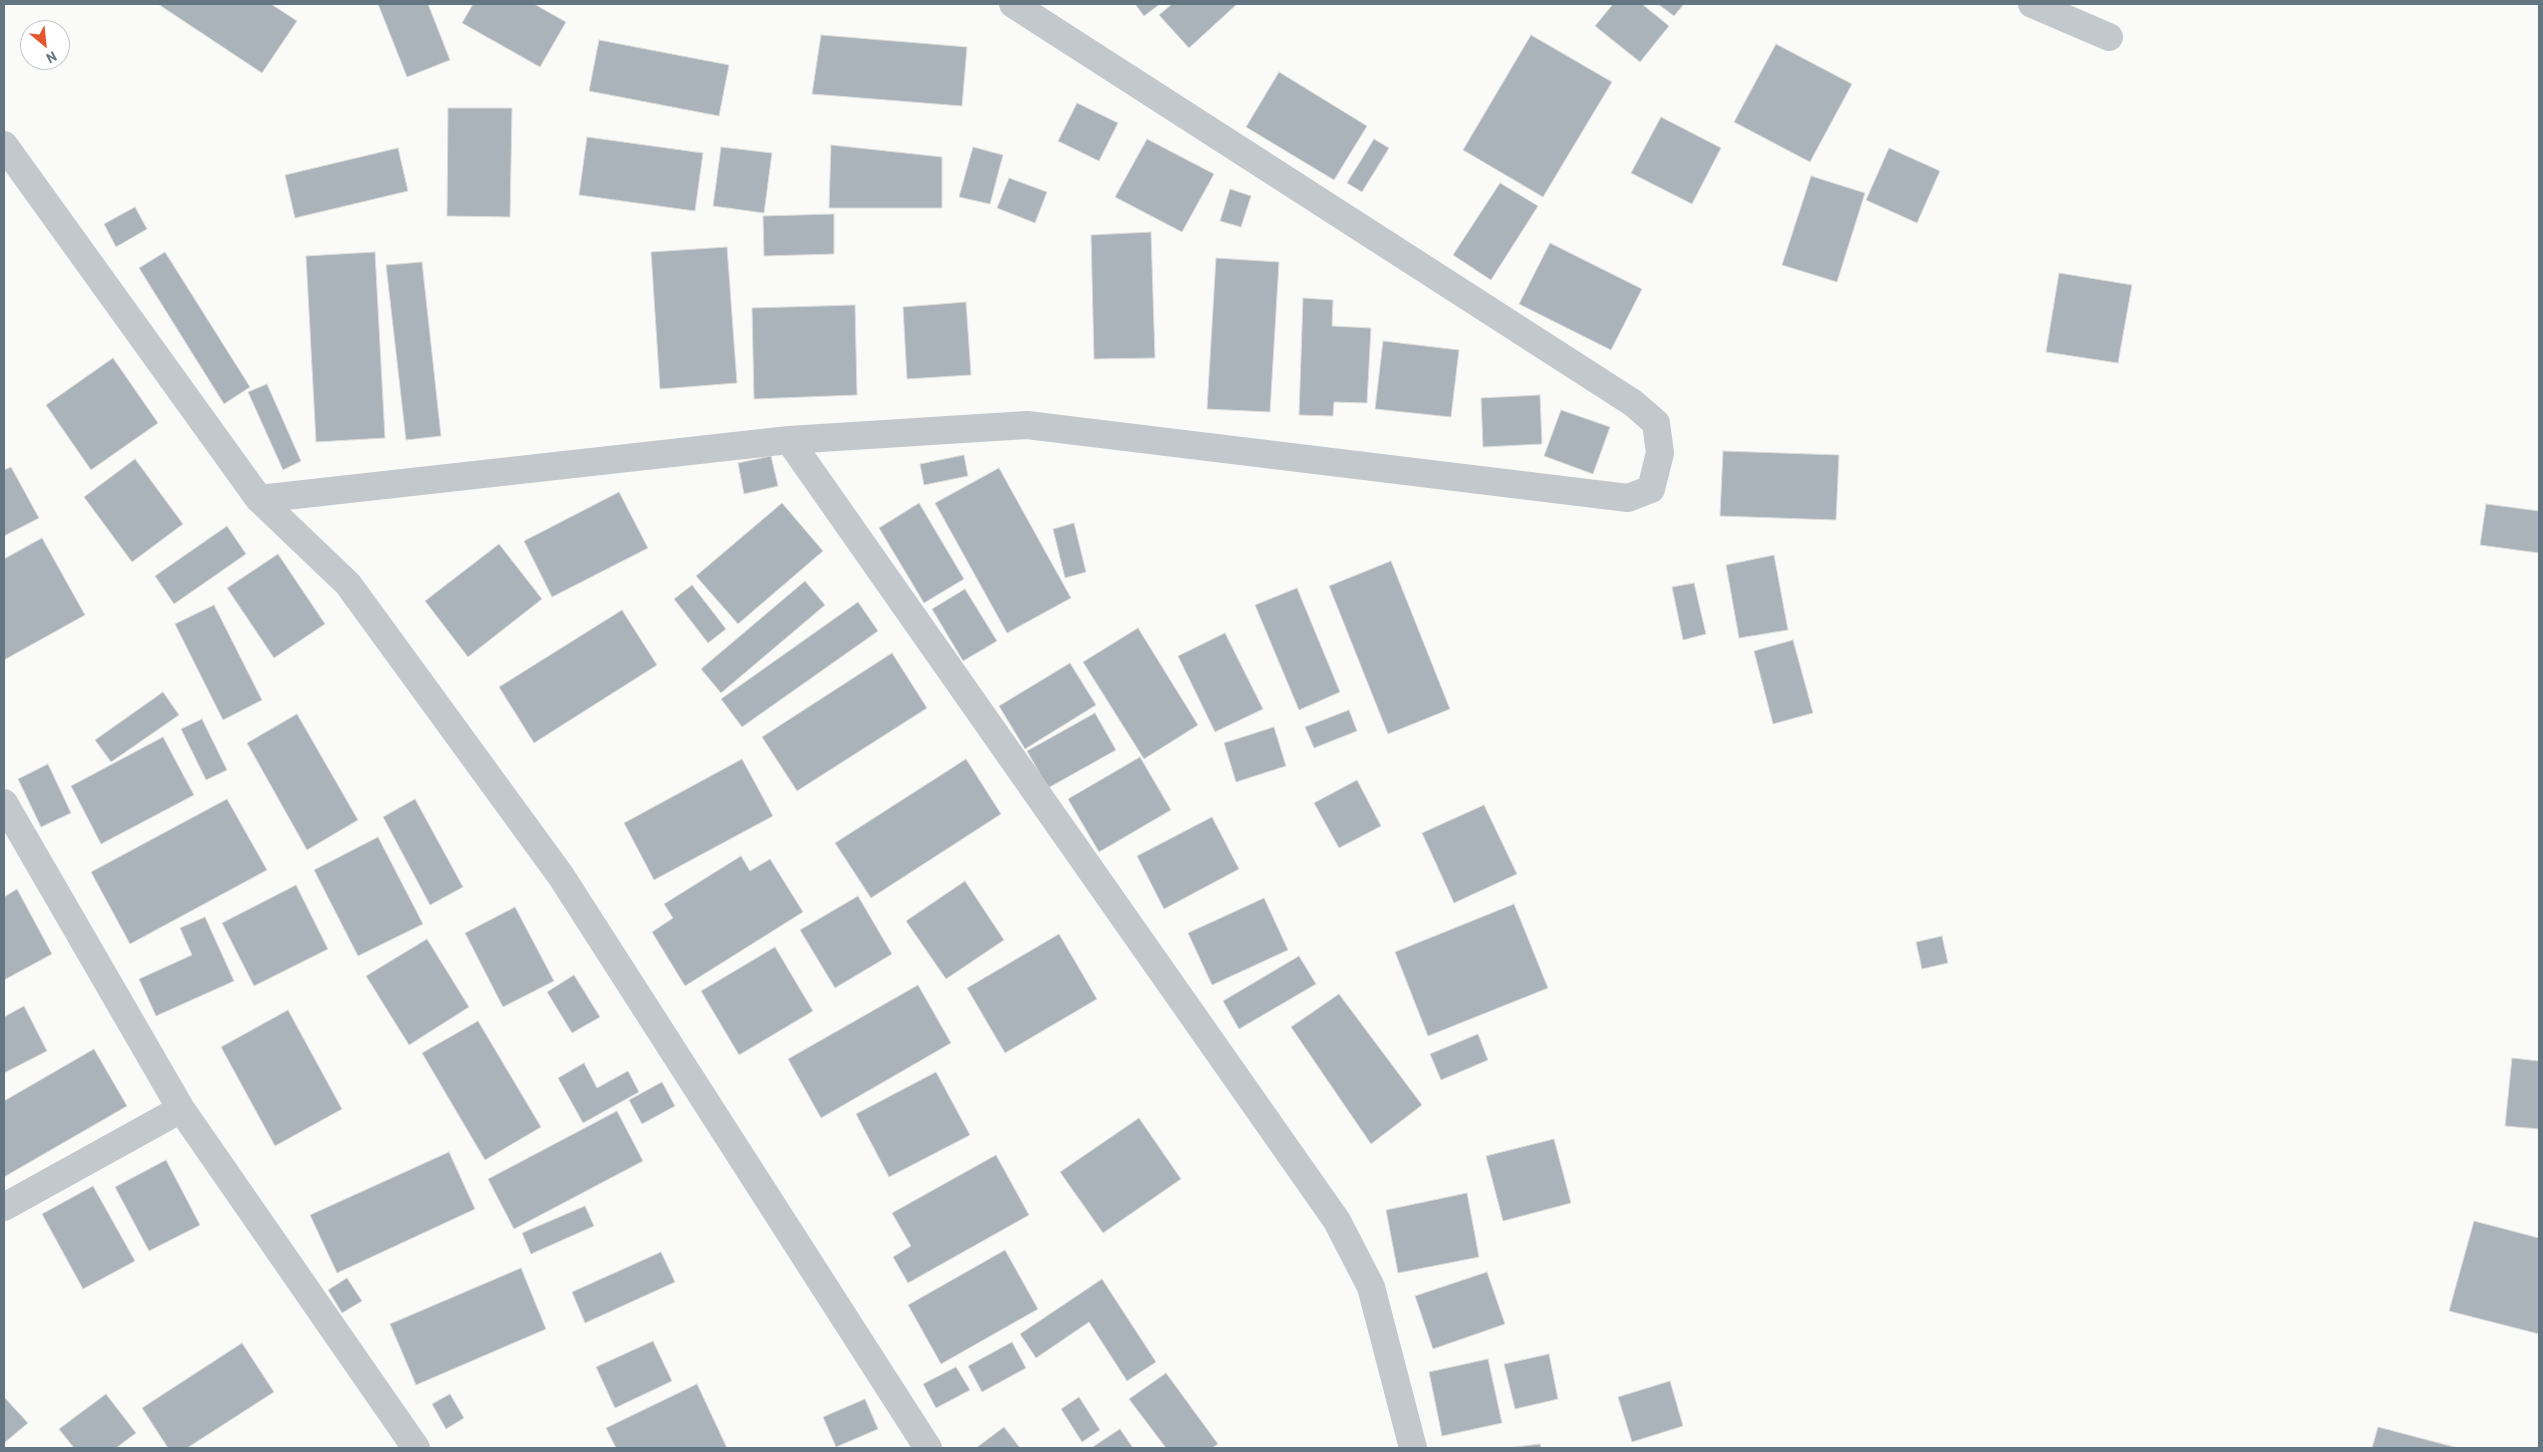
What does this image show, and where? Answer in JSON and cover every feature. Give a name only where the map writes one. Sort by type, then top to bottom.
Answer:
[{"type":"street","points":[[259,499],[789,440],[1027,425],[1628,498],[1651,489],[1660,453],[1656,423],[1633,403],[1013,4]]},
{"type":"street","points":[[2032,4],[2109,37]]},
{"type":"street","points":[[4,145],[259,499],[348,584],[561,876],[928,1448]]},
{"type":"street","points":[[789,440],[1337,1220],[1372,1287],[1413,1448]]},
{"type":"street","points":[[4,803],[181,1109],[416,1448]]},
{"type":"street","points":[[4,1207],[181,1109]]},
{"type":"building","points":[[158,4],[271,4],[297,21],[262,73]]},
{"type":"building","points":[[378,4],[428,4],[450,60],[407,77]]},
{"type":"building","points":[[473,4],[534,4],[566,22],[540,67],[462,23]]},
{"type":"building","points":[[1135,4],[1160,4],[1144,16]]},
{"type":"building","points":[[1172,4],[1237,4],[1189,48],[1159,15]]},
{"type":"building","points":[[1613,4],[1642,4],[1669,26],[1640,62],[1595,26]]},
{"type":"building","points":[[1658,4],[1684,4],[1674,16]]},
{"type":"building","points":[[821,35],[967,47],[962,106],[812,94]]},
{"type":"building","points":[[1531,35],[1612,82],[1543,197],[1463,150]]},
{"type":"building","points":[[599,40],[729,65],[719,116],[589,91]]},
{"type":"building","points":[[1776,44],[1852,84],[1810,162],[1734,122]]},
{"type":"building","points":[[1279,72],[1367,126],[1334,180],[1246,127]]},
{"type":"building","points":[[1077,103],[1118,123],[1099,161],[1058,141]]},
{"type":"building","points":[[448,108],[512,108],[510,217],[447,216]]},
{"type":"building","points":[[1661,117],[1721,148],[1692,204],[1631,173]]},
{"type":"building","points":[[587,137],[703,153],[695,211],[579,195]]},
{"type":"building","points":[[1147,139],[1214,174],[1182,232],[1115,197]]},
{"type":"building","points":[[1374,139],[1389,148],[1362,192],[1347,183]]},
{"type":"building","points":[[831,145],[942,157],[942,208],[829,208]]},
{"type":"building","points":[[721,147],[772,153],[764,213],[713,206]]},
{"type":"building","points":[[973,147],[1003,155],[990,204],[959,197]]},
{"type":"building","points":[[398,148],[408,191],[295,218],[285,175]]},
{"type":"building","points":[[1889,148],[1940,171],[1917,223],[1866,200]]},
{"type":"building","points":[[1811,176],[1865,193],[1837,282],[1782,265]]},
{"type":"building","points":[[1009,178],[1047,192],[1035,223],[997,208]]},
{"type":"building","points":[[1500,183],[1538,206],[1491,280],[1453,255]]},
{"type":"building","points":[[1230,189],[1251,196],[1241,227],[1220,221]]},
{"type":"building","points":[[135,207],[147,229],[116,247],[104,224]]},
{"type":"building","points":[[834,214],[834,254],[764,256],[763,216]]},
{"type":"building","points":[[1151,232],[1155,358],[1094,359],[1091,235]]},
{"type":"building","points":[[1550,243],[1642,289],[1611,350],[1519,304]]},
{"type":"building","points":[[727,247],[737,383],[660,389],[651,252]]},
{"type":"building","points":[[165,252],[250,387],[224,404],[139,268]]},
{"type":"building","points":[[375,252],[385,438],[316,442],[306,256]]},
{"type":"building","points":[[1216,258],[1279,262],[1270,412],[1207,409]]},
{"type":"building","points":[[422,262],[441,436],[406,440],[386,265]]},
{"type":"building","points":[[2059,273],[2132,285],[2118,363],[2046,352]]},
{"type":"building","points":[[1303,298],[1333,300],[1332,326],[1371,328],[1367,403],[1334,402],[1333,416],[1299,415]]},
{"type":"building","points":[[966,302],[971,375],[907,379],[903,307]]},
{"type":"building","points":[[855,305],[857,395],[754,399],[752,308]]},
{"type":"building","points":[[1383,341],[1459,350],[1451,417],[1375,409]]},
{"type":"building","points":[[113,358],[158,423],[91,470],[46,405]]},
{"type":"building","points":[[267,384],[301,461],[283,470],[248,392]]},
{"type":"building","points":[[1540,395],[1542,444],[1483,447],[1481,398]]},
{"type":"building","points":[[1561,410],[1610,427],[1593,474],[1544,456]]},
{"type":"building","points":[[1723,451],[1839,455],[1836,520],[1720,516]]},
{"type":"building","points":[[964,455],[968,476],[924,485],[920,464]]},
{"type":"building","points":[[771,456],[778,486],[744,494],[738,463]]},
{"type":"building","points":[[135,459],[183,524],[132,562],[84,497]]},
{"type":"building","points":[[11,467],[39,518],[4,536],[4,470]]},
{"type":"building","points":[[999,468],[1071,598],[1007,633],[935,503]]},
{"type":"building","points":[[619,492],[648,548],[552,597],[524,541]]},
{"type":"building","points":[[782,503],[823,551],[738,624],[696,576]]},
{"type":"building","points":[[919,503],[964,579],[924,603],[879,528]]},
{"type":"building","points":[[2486,504],[2539,511],[2539,553],[2480,545]]},
{"type":"building","points":[[1074,523],[1086,572],[1065,578],[1053,529]]},
{"type":"building","points":[[227,526],[246,554],[174,604],[155,576]]},
{"type":"building","points":[[42,538],[85,615],[4,660],[4,559]]},
{"type":"building","points":[[499,544],[542,599],[468,657],[425,601]]},
{"type":"building","points":[[278,554],[325,624],[274,658],[227,588]]},
{"type":"building","points":[[1774,555],[1788,630],[1739,638],[1726,565]]},
{"type":"building","points":[[1391,561],[1450,709],[1388,734],[1329,586]]},
{"type":"building","points":[[805,581],[825,605],[721,693],[701,669]]},
{"type":"building","points":[[1694,583],[1706,634],[1683,640],[1672,587]]},
{"type":"building","points":[[692,585],[726,629],[708,643],[674,599]]},
{"type":"building","points":[[1297,588],[1340,692],[1299,710],[1255,605]]},
{"type":"building","points":[[965,589],[997,641],[963,661],[932,609]]},
{"type":"building","points":[[858,602],[878,631],[742,727],[721,699]]},
{"type":"building","points":[[214,605],[262,700],[223,720],[175,624]]},
{"type":"building","points":[[622,610],[657,665],[534,743],[499,687]]},
{"type":"building","points":[[1138,628],[1198,725],[1144,759],[1083,662]]},
{"type":"building","points":[[1225,633],[1263,709],[1215,732],[1178,656]]},
{"type":"building","points":[[1793,640],[1813,713],[1773,724],[1754,651]]},
{"type":"building","points":[[892,653],[927,708],[797,791],[762,737]]},
{"type":"building","points":[[1070,663],[1096,705],[1025,749],[999,706]]},
{"type":"building","points":[[163,692],[179,715],[111,762],[95,740]]},
{"type":"building","points":[[1349,710],[1357,731],[1314,748],[1305,727]]},
{"type":"building","points":[[1095,713],[1116,750],[1048,788],[1027,751]]},
{"type":"building","points":[[297,714],[358,820],[307,850],[247,743]]},
{"type":"building","points":[[202,719],[227,770],[206,780],[181,729]]},
{"type":"building","points":[[1274,727],[1286,766],[1236,782],[1224,743]]},
{"type":"building","points":[[163,737],[194,795],[101,844],[71,786]]},
{"type":"building","points":[[1140,757],[1171,810],[1099,852],[1068,799]]},
{"type":"building","points":[[742,759],[773,816],[654,880],[624,823]]},
{"type":"building","points":[[966,759],[1001,814],[871,898],[835,843]]},
{"type":"building","points":[[48,764],[71,813],[41,827],[18,779]]},
{"type":"building","points":[[1357,780],[1381,826],[1339,848],[1314,803]]},
{"type":"building","points":[[227,799],[267,870],[130,944],[91,872]]},
{"type":"building","points":[[415,799],[463,887],[430,905],[383,817]]},
{"type":"building","points":[[1484,805],[1517,874],[1454,903],[1422,833]]},
{"type":"building","points":[[1212,817],[1239,869],[1164,909],[1137,856]]},
{"type":"building","points":[[378,837],[423,924],[358,956],[314,870]]},
{"type":"building","points":[[741,856],[750,871],[770,859],[803,912],[685,986],[652,932],[673,918],[664,904]]},
{"type":"building","points":[[965,881],[1004,940],[946,979],[906,921]]},
{"type":"building","points":[[296,885],[328,949],[254,986],[222,923]]},
{"type":"building","points":[[17,889],[52,954],[4,980],[4,897]]},
{"type":"building","points":[[858,896],[892,954],[835,988],[800,930]]},
{"type":"building","points":[[1264,898],[1288,950],[1212,985],[1188,933]]},
{"type":"building","points":[[1514,904],[1548,988],[1428,1036],[1395,952]]},
{"type":"building","points":[[515,907],[554,981],[503,1007],[465,933]]},
{"type":"building","points":[[205,917],[234,981],[156,1016],[139,979],[192,955],[180,928]]},
{"type":"building","points":[[1059,934],[1097,999],[1005,1053],[967,988]]},
{"type":"building","points":[[1942,936],[1948,963],[1922,969],[1916,942]]},
{"type":"building","points":[[427,939],[469,1007],[409,1045],[366,976]]},
{"type":"building","points":[[775,947],[813,1011],[739,1055],[701,991]]},
{"type":"building","points":[[1299,956],[1316,984],[1239,1029],[1223,1001]]},
{"type":"building","points":[[574,975],[600,1017],[572,1033],[547,992]]},
{"type":"building","points":[[918,985],[951,1043],[821,1118],[788,1059]]},
{"type":"building","points":[[1339,994],[1422,1105],[1371,1144],[1291,1027]]},
{"type":"building","points":[[24,1006],[47,1051],[4,1073],[4,1017]]},
{"type":"building","points":[[288,1010],[342,1109],[275,1146],[221,1047]]},
{"type":"building","points":[[478,1021],[541,1127],[485,1160],[422,1053]]},
{"type":"building","points":[[1478,1034],[1488,1060],[1441,1080],[1430,1054]]},
{"type":"building","points":[[94,1049],[127,1106],[4,1177],[4,1101]]},
{"type":"building","points":[[2512,1058],[2539,1061],[2539,1129],[2505,1126]]},
{"type":"building","points":[[584,1063],[597,1088],[628,1071],[639,1092],[583,1123],[558,1078]]},
{"type":"building","points":[[936,1072],[970,1135],[889,1177],[856,1114]]},
{"type":"building","points":[[662,1082],[675,1106],[642,1124],[629,1100]]},
{"type":"building","points":[[617,1111],[643,1161],[514,1229],[488,1179]]},
{"type":"building","points":[[1139,1118],[1181,1179],[1103,1233],[1060,1172]]},
{"type":"building","points":[[1554,1139],[1571,1203],[1503,1221],[1486,1156]]},
{"type":"building","points":[[449,1152],[475,1209],[337,1273],[310,1215]]},
{"type":"building","points":[[996,1155],[1029,1215],[908,1283],[893,1257],[911,1246],[892,1213]]},
{"type":"building","points":[[166,1160],[200,1225],[149,1251],[115,1187]]},
{"type":"building","points":[[93,1186],[135,1261],[83,1289],[42,1214]]},
{"type":"building","points":[[1467,1193],[1479,1257],[1398,1273],[1386,1210]]},
{"type":"building","points":[[585,1206],[594,1226],[531,1254],[522,1233]]},
{"type":"building","points":[[2474,1221],[2539,1238],[2539,1334],[2449,1311]]},
{"type":"building","points":[[1005,1250],[1038,1309],[941,1364],[908,1305]]},
{"type":"building","points":[[661,1252],[675,1282],[585,1323],[572,1292]]},
{"type":"building","points":[[521,1268],[546,1329],[416,1385],[390,1324]]},
{"type":"building","points":[[1487,1272],[1505,1324],[1433,1349],[1415,1296]]},
{"type":"building","points":[[347,1278],[362,1301],[342,1313],[328,1290]]},
{"type":"building","points":[[1102,1279],[1156,1362],[1127,1381],[1089,1322],[1036,1358],[1020,1334]]},
{"type":"building","points":[[653,1341],[672,1381],[615,1408],[596,1367]]},
{"type":"building","points":[[1012,1342],[1026,1368],[982,1392],[968,1366]]},
{"type":"building","points":[[242,1343],[274,1392],[187,1448],[168,1448],[142,1408]]},
{"type":"building","points":[[1549,1354],[1558,1399],[1515,1409],[1504,1364]]},
{"type":"building","points":[[1488,1359],[1502,1423],[1442,1436],[1429,1372]]},
{"type":"building","points":[[956,1367],[970,1390],[936,1408],[923,1384]]},
{"type":"building","points":[[1166,1373],[1218,1444],[1212,1448],[1166,1448],[1129,1399]]},
{"type":"building","points":[[1670,1381],[1683,1426],[1632,1442],[1618,1397]]},
{"type":"building","points":[[697,1384],[727,1448],[616,1448],[606,1428]]},
{"type":"building","points":[[106,1394],[136,1433],[116,1448],[74,1448],[59,1429]]},
{"type":"building","points":[[450,1394],[464,1418],[446,1429],[432,1404]]},
{"type":"building","points":[[4,1397],[28,1423],[4,1443]]},
{"type":"building","points":[[1079,1397],[1100,1430],[1082,1442],[1061,1409]]},
{"type":"building","points":[[865,1399],[878,1429],[836,1447],[823,1417]]},
{"type":"building","points":[[1004,1427],[1020,1448],[976,1448]]},
{"type":"building","points":[[2378,1427],[2458,1448],[2372,1448]]},
{"type":"building","points":[[1120,1429],[1133,1448],[1091,1448]]},
{"type":"building","points":[[1540,1444],[1541,1448],[1508,1448]]}]
